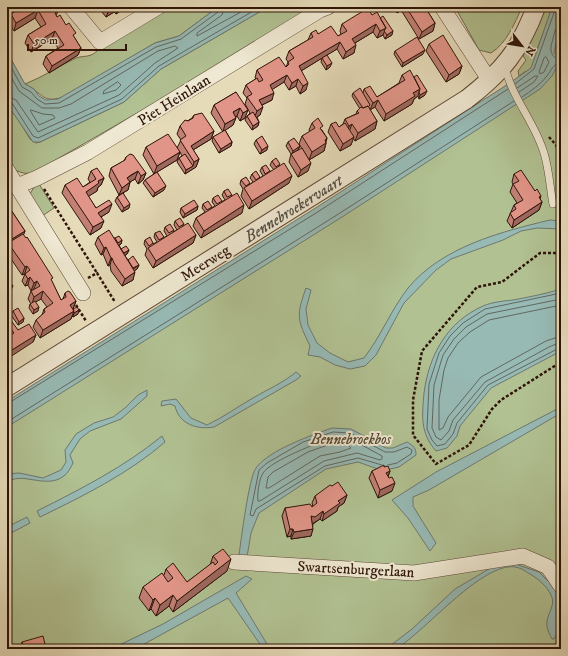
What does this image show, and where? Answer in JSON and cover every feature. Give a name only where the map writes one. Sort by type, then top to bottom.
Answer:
[{"type":"street","points":[[71,7],[100,42],[158,7]]},
{"type":"street","name":"Piet Heinlaan","points":[[17,186],[38,178],[88,152],[320,10],[328,7]]},
{"type":"street","points":[[442,7],[490,81]]},
{"type":"street","name":"Meerweg","points":[[7,387],[467,99],[490,81],[506,74],[528,29],[536,7]]},
{"type":"street","points":[[7,170],[80,289]]},
{"type":"street","name":"Swartsenburgerlaan","points":[[234,562],[414,573],[522,556],[548,567],[561,586]]},
{"type":"lane","points":[[506,74],[544,153],[553,204]]},
{"type":"path","points":[[38,178],[123,314]]},
{"type":"path","points":[[561,254],[540,253],[502,282],[477,287],[422,351],[413,400],[413,435],[436,464],[469,445],[492,409],[501,400],[561,362]]},
{"type":"path","points":[[93,333],[72,300],[80,289],[97,273]]},
{"type":"green space","points":[[168,7],[218,7],[179,36],[155,43],[66,96],[47,99],[25,84],[76,58],[93,54],[104,45]]},
{"type":"green space","points":[[268,7],[314,7],[165,97],[33,173],[17,171],[8,162],[6,144],[7,101],[30,139],[36,143],[40,142],[124,102],[161,69]]},
{"type":"green space","points":[[455,7],[522,7],[506,39],[491,53],[479,50]]},
{"type":"green space","name":"Bennebroekbos","points":[[543,7],[553,7],[536,52],[545,41],[561,40],[561,649],[7,649],[7,408],[471,121],[526,71],[519,76],[518,71],[526,60],[523,56]]},
{"type":"green space","points":[[39,184],[54,208],[42,216],[30,194],[34,187]]},
{"type":"water","points":[[218,7],[268,7],[161,69],[124,102],[40,142],[33,142],[9,107],[7,101],[7,52],[25,84],[34,89],[39,96],[46,100],[58,99],[155,43],[179,36]]},
{"type":"water","points":[[552,7],[561,7],[561,21],[554,53],[561,56],[561,66],[556,68],[552,76],[540,89],[342,217],[7,427],[7,401],[314,209],[531,68]]},
{"type":"water","points":[[550,220],[561,221],[561,229],[537,228],[521,231],[503,240],[451,259],[436,270],[404,303],[376,355],[365,366],[350,369],[335,365],[320,357],[308,355],[310,346],[302,329],[299,317],[306,288],[311,290],[306,309],[308,325],[317,343],[330,353],[348,362],[364,358],[408,288],[422,274],[438,262],[473,243],[512,230]]},
{"type":"water","points":[[561,289],[561,351],[491,388],[460,426],[457,436],[447,448],[436,451],[427,438],[423,424],[423,409],[426,379],[435,353],[442,341],[459,321],[483,306],[531,297]]},
{"type":"water","points":[[296,372],[301,376],[296,380],[214,427],[201,428],[195,426],[180,417],[175,406],[170,404],[161,406],[162,401],[176,399],[191,418],[207,425],[281,383]]},
{"type":"water","points":[[147,390],[147,396],[121,419],[90,431],[80,439],[70,455],[73,463],[64,476],[57,480],[49,481],[19,478],[7,483],[7,474],[19,473],[43,478],[61,470],[66,462],[65,450],[76,434],[94,423],[113,417],[138,395]]},
{"type":"water","points":[[561,407],[561,413],[429,490],[413,497],[413,506],[436,543],[430,551],[408,518],[392,500],[436,472]]},
{"type":"water","points":[[332,428],[351,429],[386,448],[393,448],[407,442],[414,447],[416,455],[399,467],[390,469],[378,469],[358,462],[326,469],[259,513],[251,533],[247,557],[239,555],[248,496],[253,474],[256,468],[262,461],[280,449]]},
{"type":"water","points":[[162,436],[165,442],[151,454],[121,474],[40,517],[37,511],[117,468]]},
{"type":"water","points":[[27,517],[30,523],[7,535],[7,527]]},
{"type":"water","points":[[512,563],[539,572],[554,587],[561,599],[558,632],[554,639],[552,639],[547,626],[547,621],[553,602],[545,586],[539,580],[519,568],[506,567],[490,573],[474,584],[397,648],[386,649],[412,629],[455,589],[494,566]]},
{"type":"water","points":[[246,576],[252,579],[236,593],[270,649],[265,649],[262,647],[228,598],[135,649],[111,649],[163,624]]},
{"type":"building","points":[[22,7],[55,7],[58,11],[55,13],[57,17],[60,15],[66,25],[69,23],[76,33],[73,35],[81,48],[52,66],[46,56],[64,45],[55,31],[34,44],[28,35],[46,24],[38,10],[16,23],[11,14]]},
{"type":"building","points":[[406,7],[425,7],[435,23],[422,32]]},
{"type":"building","points":[[368,8],[372,15],[377,12],[386,28],[380,31],[376,24],[352,39],[356,45],[346,52],[340,42],[299,66],[308,83],[303,86],[298,79],[292,83],[287,75],[270,85],[274,93],[259,100],[263,107],[257,111],[247,97],[252,94],[246,85],[257,78],[259,82],[263,80],[257,70],[279,57],[286,67],[289,64],[288,62],[294,58],[289,51],[313,37],[311,33],[316,30],[318,34],[331,26],[338,36],[347,31],[342,24]]},
{"type":"building","points":[[383,16],[393,31],[387,35],[384,31],[386,28],[380,18]]},
{"type":"building","points":[[443,35],[462,66],[449,75],[429,44]]},
{"type":"building","points":[[417,37],[425,50],[403,63],[395,51]]},
{"type":"building","points":[[327,55],[332,63],[327,66],[322,58]]},
{"type":"building","points":[[410,70],[420,89],[413,93],[415,96],[386,114],[378,100],[373,103],[364,89],[370,86],[377,97],[405,80],[402,75]]},
{"type":"building","points":[[417,75],[427,91],[420,95],[420,89],[414,77]]},
{"type":"building","points":[[360,88],[370,105],[368,107],[363,108],[353,93]]},
{"type":"building","points":[[236,92],[248,110],[243,113],[240,108],[233,112],[236,118],[225,124],[214,105]]},
{"type":"building","points":[[368,106],[377,121],[358,133],[352,124],[349,126],[345,119],[359,113],[357,111],[361,107],[363,108]]},
{"type":"building","points":[[253,112],[259,122],[253,126],[247,116]]},
{"type":"building","points":[[202,113],[214,131],[191,146],[199,159],[194,162],[180,140],[186,136],[180,126],[185,120],[188,121],[193,118],[194,115]]},
{"type":"building","points":[[318,118],[323,126],[320,128],[327,138],[325,140],[326,143],[312,152],[302,136],[315,128],[312,123]]},
{"type":"building","points":[[336,122],[339,127],[345,123],[354,137],[343,144],[331,124]]},
{"type":"building","points":[[225,130],[232,142],[221,149],[213,137]]},
{"type":"building","points":[[168,134],[180,152],[157,166],[146,147]]},
{"type":"building","points":[[262,136],[268,146],[262,150],[256,140]]},
{"type":"building","points":[[294,138],[300,146],[293,151],[288,142]]},
{"type":"building","points":[[302,148],[311,163],[301,170],[291,154]]},
{"type":"building","points":[[130,154],[133,155],[146,173],[141,176],[138,171],[131,175],[127,178],[130,182],[122,188],[111,168],[125,160]]},
{"type":"building","points":[[185,154],[193,166],[186,170],[179,158]]},
{"type":"building","points":[[276,158],[280,164],[276,167],[272,161]]},
{"type":"building","points":[[284,163],[292,176],[252,201],[244,188]]},
{"type":"building","points":[[266,165],[270,171],[265,174],[262,167]]},
{"type":"building","points":[[97,168],[104,178],[98,181],[99,183],[86,192],[96,208],[109,200],[112,204],[98,213],[104,221],[93,227],[65,185],[77,178],[83,187],[96,179],[91,171]]},
{"type":"building","points":[[521,170],[535,191],[537,189],[541,196],[539,197],[542,202],[514,220],[510,213],[516,209],[514,205],[523,200],[513,184],[519,181],[514,174]]},
{"type":"building","points":[[256,171],[260,177],[256,180],[252,174]]},
{"type":"building","points":[[157,172],[166,186],[155,193],[145,180]]},
{"type":"building","points":[[246,177],[250,183],[246,186],[241,180]]},
{"type":"building","points":[[228,189],[232,195],[227,197],[224,191]]},
{"type":"building","points":[[123,193],[130,204],[124,208],[117,197]]},
{"type":"building","points":[[237,193],[244,205],[204,231],[196,218]]},
{"type":"building","points":[[218,195],[222,201],[217,204],[213,198]]},
{"type":"building","points":[[194,200],[198,206],[185,214],[181,208]]},
{"type":"building","points":[[208,201],[212,207],[207,210],[203,204]]},
{"type":"building","points":[[7,204],[25,231],[7,242]]},
{"type":"building","points":[[180,218],[184,224],[179,227],[175,221]]},
{"type":"building","points":[[188,223],[196,235],[156,261],[148,248]]},
{"type":"building","points":[[170,224],[174,230],[169,233],[165,227]]},
{"type":"building","points":[[109,230],[135,272],[125,279],[111,258],[106,247],[104,248],[98,237]]},
{"type":"building","points":[[160,231],[164,237],[159,240],[155,233]]},
{"type":"building","points":[[23,234],[26,238],[27,237],[53,278],[51,279],[61,300],[66,297],[65,293],[68,291],[76,301],[70,305],[74,311],[43,330],[36,320],[45,312],[44,309],[53,303],[43,291],[34,297],[31,291],[40,286],[37,281],[34,283],[30,277],[28,279],[25,274],[30,270],[27,266],[25,267],[8,243]]},
{"type":"building","points":[[119,236],[122,240],[118,243],[115,238]]},
{"type":"building","points":[[150,237],[153,243],[149,246],[145,240]]},
{"type":"building","points":[[126,246],[129,250],[124,253],[121,249]]},
{"type":"building","points":[[133,256],[139,265],[133,268],[128,260]]},
{"type":"building","points":[[7,276],[13,286],[8,289],[7,287]]},
{"type":"building","points":[[35,301],[39,307],[34,310],[30,304]]},
{"type":"building","points":[[77,307],[79,310],[73,313],[73,309]]},
{"type":"building","points":[[18,308],[24,318],[19,322],[13,311]]},
{"type":"building","points":[[10,319],[18,330],[29,324],[36,335],[7,353],[7,336],[8,337],[14,333],[7,323]]},
{"type":"building","points":[[384,465],[384,467],[388,466],[390,471],[386,473],[389,478],[392,477],[395,483],[380,490],[372,471]]},
{"type":"building","points":[[338,482],[347,495],[338,501],[340,503],[324,514],[323,511],[315,517],[311,516],[313,529],[294,532],[293,529],[290,529],[285,508],[310,504],[312,507],[317,503],[315,496],[330,485],[332,486]]},
{"type":"building","points":[[223,549],[231,559],[177,601],[173,595],[160,605],[155,598],[153,600],[143,587],[162,573],[168,582],[173,578],[166,569],[173,563],[187,582],[213,562],[215,565],[218,562],[213,556]]},
{"type":"building","points":[[43,636],[46,648],[25,649],[22,642]]},
{"type":"water label","name":"Bennebroekervaart","points":[[293,208]]}]
